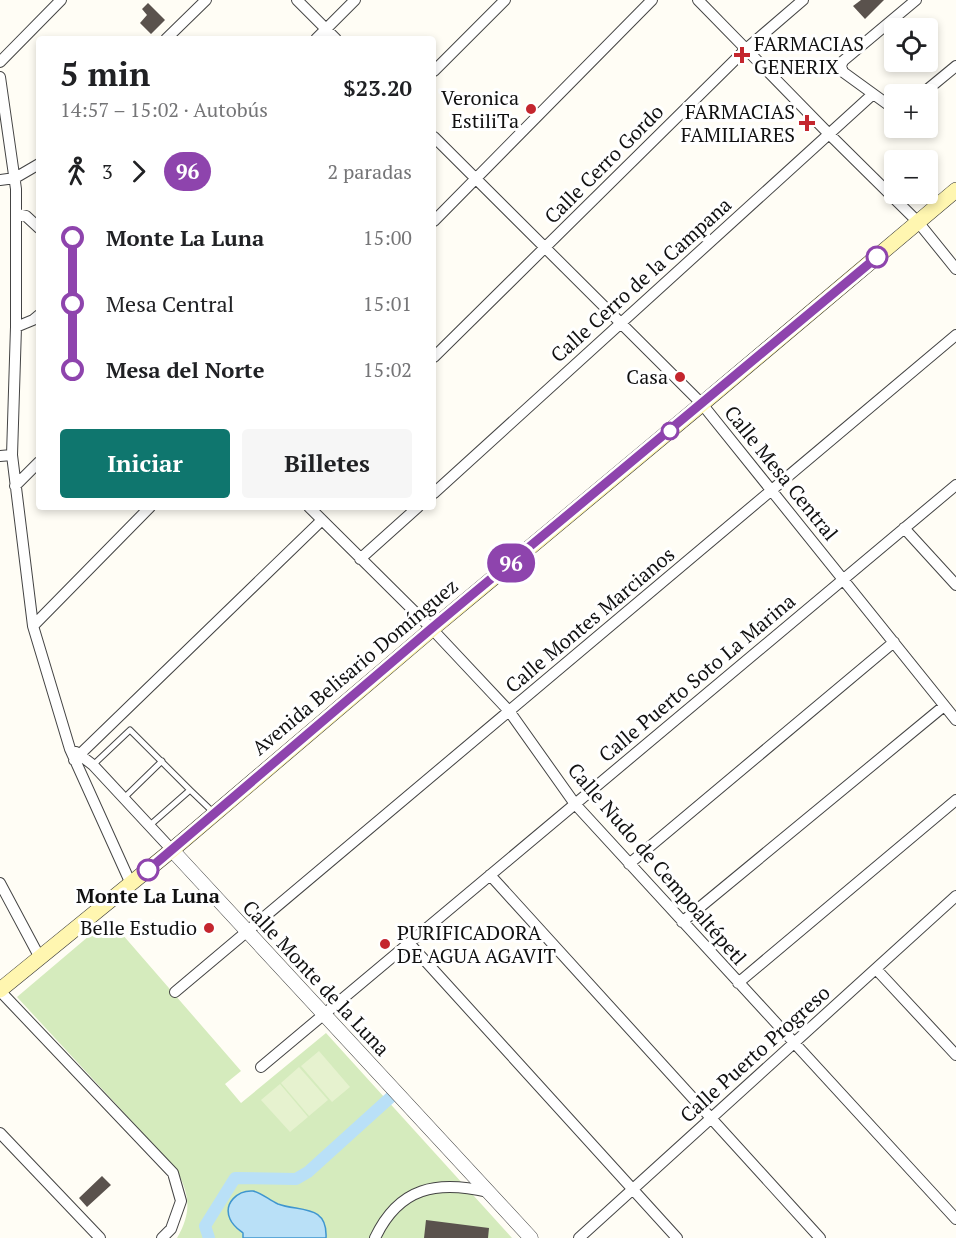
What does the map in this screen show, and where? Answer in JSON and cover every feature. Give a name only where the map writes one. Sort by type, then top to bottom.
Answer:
[{"type":"main road","name":"Avenida Belisario Domínguez","points":[[0,990],[172,850],[432,628],[956,190]]},
{"type":"street","points":[[0,62],[61,0]]},
{"type":"street","points":[[169,36],[206,0]]},
{"type":"street","points":[[297,0],[333,36]]},
{"type":"street","points":[[319,36],[356,0]]},
{"type":"street","points":[[436,69],[505,0]]},
{"type":"street","points":[[436,219],[652,0]]},
{"type":"street","points":[[698,0],[918,222],[956,269]]},
{"type":"street","name":"Calle Cerro Gordo","points":[[436,355],[746,49],[803,0]]},
{"type":"street","points":[[884,102],[843,72],[841,66],[843,61],[916,0]]},
{"type":"street","points":[[934,84],[956,66]]},
{"type":"street","points":[[0,77],[15,178],[17,214],[12,455],[33,626]]},
{"type":"street","name":"Calle Cerro de la Campana","points":[[436,491],[873,94]]},
{"type":"street","name":"Calle Mesa Central","points":[[436,139],[702,404],[956,720]]},
{"type":"street","points":[[0,180],[15,178],[36,166]]},
{"type":"street","points":[[17,214],[26,216],[36,225]]},
{"type":"street","points":[[16,327],[36,318]]},
{"type":"street","name":"Calle Montes Marcianos","points":[[175,992],[956,335]]},
{"type":"street","points":[[0,456],[12,455]]},
{"type":"street","points":[[15,486],[36,465]]},
{"type":"street","name":"Calle Puerto Soto La Marina","points":[[261,1066],[956,485]]},
{"type":"street","points":[[33,626],[147,510]]},
{"type":"street","name":"Calle Nudo de Cempoaltépetl","points":[[312,510],[432,628],[509,711],[575,804],[956,1219]]},
{"type":"street","points":[[360,559],[415,510]]},
{"type":"street","points":[[131,884],[78,758],[321,521]]},
{"type":"street","points":[[904,528],[956,585]]},
{"type":"street","name":"Calle Monte de la Luna","points":[[33,626],[70,749],[78,758],[93,765],[531,1238]]},
{"type":"street","points":[[629,864],[894,642]]},
{"type":"street","points":[[682,922],[944,706]]},
{"type":"street","points":[[738,983],[956,800]]},
{"type":"street","points":[[490,875],[820,1238]]},
{"type":"street","points":[[0,883],[40,958]]},
{"type":"street","name":"Calle Puerto Progreso","points":[[579,1238],[956,898]]},
{"type":"street","points":[[409,943],[677,1238]]},
{"type":"street","points":[[876,969],[956,1055]]},
{"type":"street","points":[[0,990],[173,1173],[181,1202],[171,1229],[162,1238]]},
{"type":"street","points":[[0,1133],[100,1238]]},
{"type":"street","points":[[375,1238],[387,1217],[401,1203],[418,1192],[445,1185],[488,1192]]},
{"type":"lane","points":[[93,765],[130,730],[215,814]]},
{"type":"lane","points":[[124,798],[162,761]]},
{"type":"lane","points":[[149,826],[190,790]]},
{"type":"green space","points":[[109,919],[241,1071],[225,1084],[241,1103],[326,1033],[512,1238],[177,1238],[185,1220],[187,1204],[184,1187],[176,1169],[17,997]]},
{"type":"green space","points":[[319,1051],[350,1087],[332,1102],[301,1066]]},
{"type":"green space","points":[[299,1067],[328,1100],[309,1116],[281,1083]]},
{"type":"green space","points":[[280,1084],[308,1117],[290,1132],[261,1100]]},
{"type":"water","points":[[253,1191],[278,1204],[317,1214],[325,1227],[326,1238],[243,1238],[243,1233],[230,1219],[228,1213],[230,1203],[237,1195]]},
{"type":"building","points":[[861,0],[884,0],[865,19],[853,6]]},
{"type":"building","points":[[148,3],[165,20],[151,34],[140,23],[147,15],[142,9]]},
{"type":"building","points":[[102,1176],[111,1185],[87,1207],[79,1198]]},
{"type":"building","points":[[426,1220],[489,1228],[488,1238],[424,1238]]},
{"type":"waterway","points":[[209,1238],[205,1226],[235,1178],[296,1179],[308,1172],[392,1096]]},
{"type":"bus line","name":"96","points":[[148,870],[432,628],[877,257]]},
{"type":"place","name":"FARMACIAS GENERIX","points":[[742,55]]},
{"type":"place","name":"Veronica EstiliTa","points":[[531,109]]},
{"type":"place","name":"FARMACIAS FAMILIARES","points":[[807,123]]},
{"type":"place","name":"Casa","points":[[680,377]]},
{"type":"place","name":"Monte La Luna","points":[[148,870]]},
{"type":"place","name":"Belle Estudio","points":[[209,928]]},
{"type":"place","name":"PURIFICADORA DE AGUA AGAVIT","points":[[385,944]]}]
